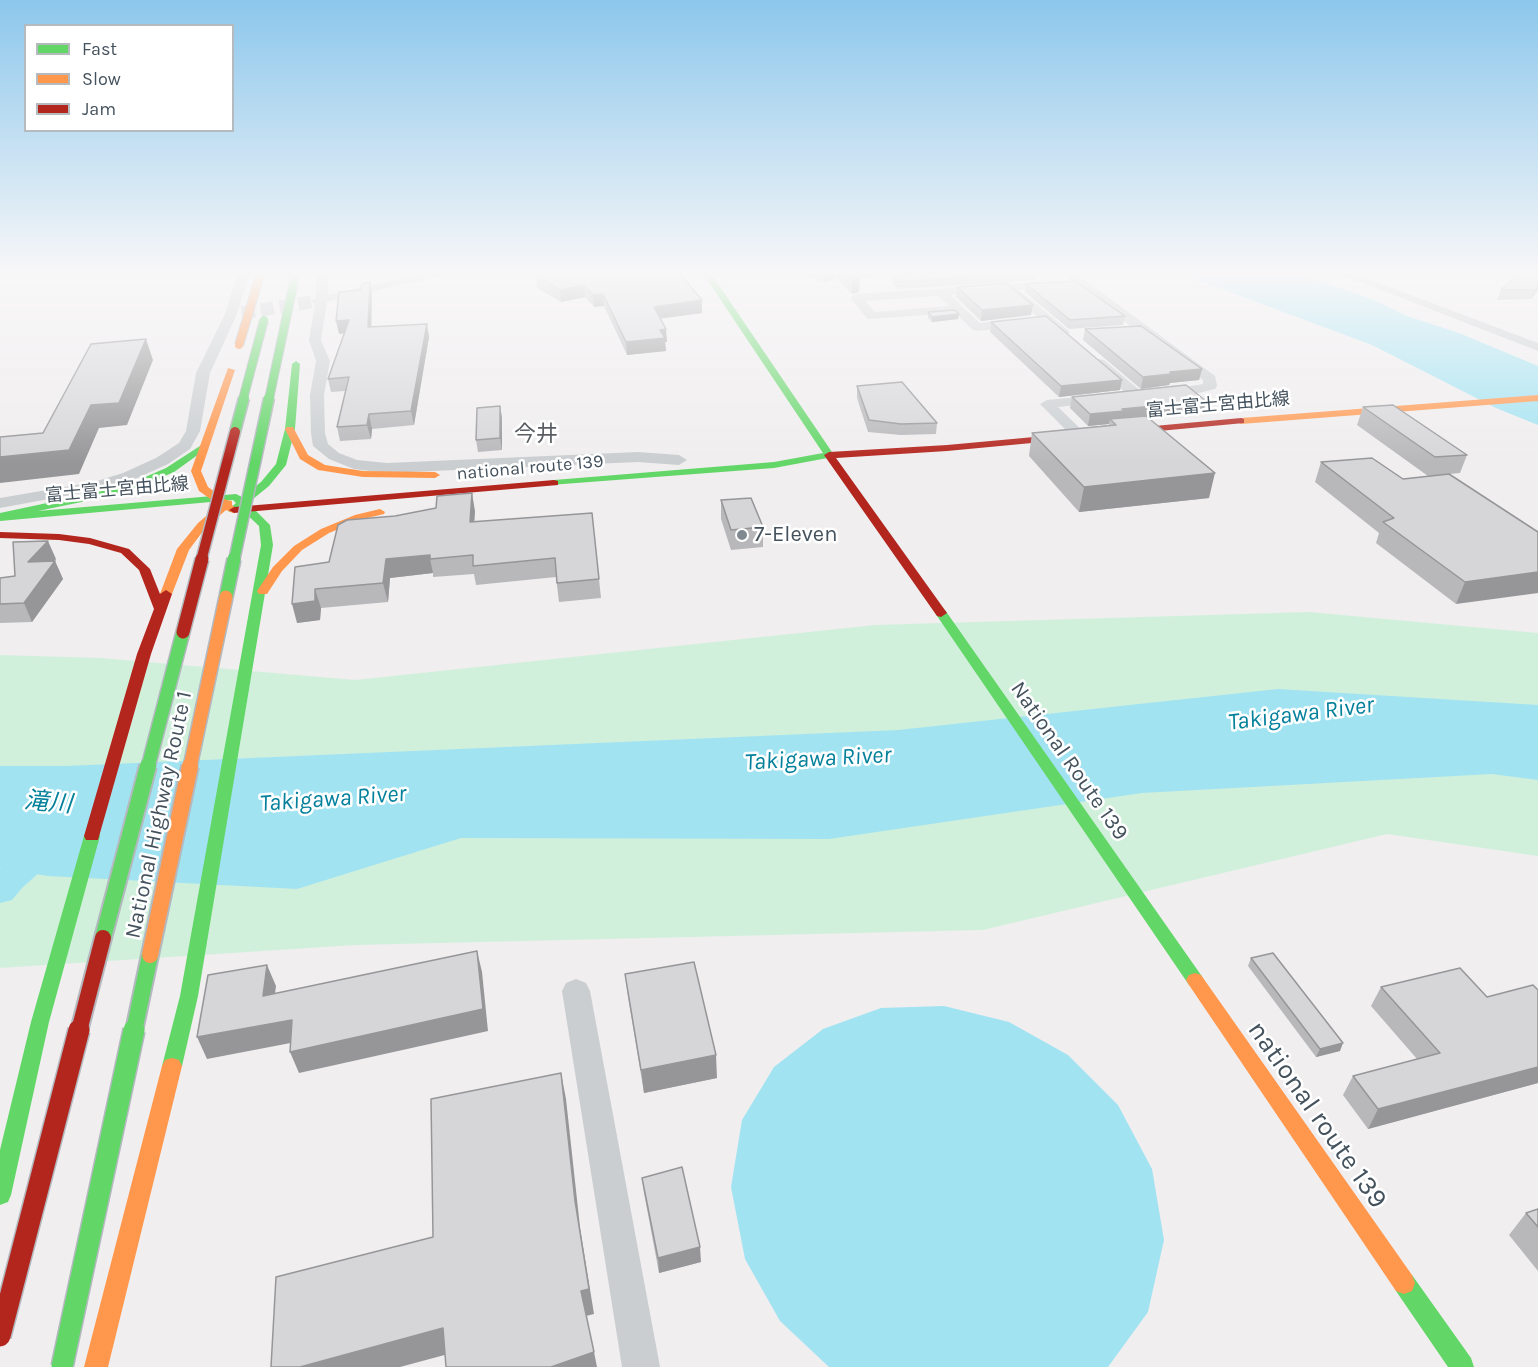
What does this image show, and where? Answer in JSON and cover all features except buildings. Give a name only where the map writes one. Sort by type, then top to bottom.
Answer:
[{"type":"main road","points":[[96,1367],[189,996],[260,596],[267,545],[264,525],[234,504],[203,489],[196,471],[241,336]]},
{"type":"main road","name":"National Highway Route 1","points":[[0,1335],[260,336]]},
{"type":"main road","name":"National Highway Route 1","points":[[62,1367],[282,336]]},
{"type":"main road","points":[[749,336],[830,456]]},
{"type":"main road","points":[[0,1195],[40,1022],[144,654],[160,608],[183,549],[202,525],[265,484],[281,465],[290,429],[297,358]]},
{"type":"main road","name":"富士富士宮由比線","points":[[830,456],[1312,414],[1538,398]]},
{"type":"main road","points":[[290,429],[304,457],[322,468],[363,474],[509,475]]},
{"type":"main road","points":[[0,517],[56,506],[141,483],[170,470],[203,447]]},
{"type":"main road","name":"national route 139","points":[[234,504],[509,475],[679,460],[772,453],[830,456]]},
{"type":"main road","name":"national route 139","points":[[234,504],[506,489],[774,465],[830,456]]},
{"type":"main road","name":"National Route 139","points":[[830,456],[971,655],[1133,891]]},
{"type":"main road","points":[[260,596],[277,569],[298,548],[325,531],[359,517],[420,503],[506,489]]},
{"type":"main road","name":"富士富士宮由比線","points":[[0,517],[234,504]]},
{"type":"main road","name":"富士富士宮由比線","points":[[0,534],[234,504]]},
{"type":"main road","points":[[0,534],[90,541],[126,551],[144,569],[160,608]]},
{"type":"main road","name":"national route 139","points":[[1133,891],[1462,1367]]},
{"type":"street","points":[[0,503],[97,486],[154,465],[185,446],[193,431],[203,373],[224,336]]},
{"type":"street","points":[[315,336],[323,361],[317,395],[318,433],[321,446],[334,456],[354,464],[387,468],[638,457],[679,460]]},
{"type":"street","points":[[1069,336],[1138,396]]},
{"type":"street","points":[[1080,436],[1047,404],[1138,396],[1210,386],[1210,380],[1151,336]]},
{"type":"street","points":[[1508,336],[1538,347]]},
{"type":"street","points":[[576,991],[641,1367]]},
{"type":"green space","points":[[1309,612],[1538,633],[1538,856],[1387,834],[983,930],[356,945],[0,968],[0,655],[101,658],[355,680],[875,625]]},
{"type":"water","points":[[1347,336],[1466,336],[1538,366],[1538,425],[1496,408],[1372,345]]},
{"type":"water","points":[[1278,689],[1538,705],[1538,780],[1492,774],[1142,793],[829,839],[461,838],[297,889],[48,876],[0,868],[0,766],[66,766],[898,730]]},
{"type":"water","points":[[944,1006],[1009,1022],[1068,1055],[1118,1105],[1152,1169],[1164,1240],[1148,1312],[1108,1367],[829,1367],[780,1321],[745,1259],[731,1187],[742,1120],[774,1067],[823,1029],[881,1008]]},
{"type":"waterway","points":[[0,891],[10,879],[48,847]]},
{"type":"traffic: fast","points":[[235,432],[260,336]]},
{"type":"traffic: fast","points":[[226,597],[282,336]]},
{"type":"traffic: fast","points":[[749,336],[829,455]]},
{"type":"traffic: fast","points":[[233,510],[265,484],[281,465],[290,429],[296,364]]},
{"type":"traffic: fast","points":[[0,516],[96,496],[140,483],[170,470],[203,447]]},
{"type":"traffic: fast","points":[[554,483],[774,465],[829,455]]},
{"type":"traffic: fast","points":[[0,518],[236,497]]},
{"type":"traffic: fast","points":[[172,1066],[189,996],[267,545],[264,525],[236,497]]},
{"type":"traffic: fast","points":[[941,613],[1195,980]]},
{"type":"traffic: fast","points":[[103,938],[183,632]]},
{"type":"traffic: fast","points":[[0,1195],[40,1022],[92,836]]},
{"type":"traffic: fast","points":[[62,1367],[150,955]]},
{"type":"traffic: fast","points":[[1404,1283],[1462,1367]]},
{"type":"traffic: slow","points":[[239,345],[242,336]]},
{"type":"traffic: slow","points":[[231,370],[196,471],[203,489],[233,510]]},
{"type":"traffic: slow","points":[[1241,421],[1538,398]]},
{"type":"traffic: slow","points":[[290,429],[304,457],[322,468],[363,474],[435,475]]},
{"type":"traffic: slow","points":[[166,594],[183,549],[202,525],[228,503]]},
{"type":"traffic: slow","points":[[263,591],[277,569],[298,548],[325,531],[359,517],[380,512]]},
{"type":"traffic: slow","points":[[150,955],[226,597]]},
{"type":"traffic: slow","points":[[1195,980],[1404,1283]]},
{"type":"traffic: slow","points":[[96,1367],[172,1066]]},
{"type":"traffic: jam","points":[[829,455],[947,448],[1241,421]]},
{"type":"traffic: jam","points":[[183,632],[235,432]]},
{"type":"traffic: jam","points":[[829,455],[941,613]]},
{"type":"traffic: jam","points":[[234,510],[554,483]]},
{"type":"traffic: jam","points":[[0,535],[59,537],[90,541],[125,551],[144,569],[160,608]]},
{"type":"traffic: jam","points":[[92,836],[144,654],[166,594]]},
{"type":"traffic: jam","points":[[0,1336],[103,938]]},
{"type":"place","name":"7-Eleven","points":[[742,535]]},
{"type":"district","name":"今井","points":[[536,435]]},
{"type":"water label","name":"Takigawa River","points":[[1301,714]]},
{"type":"water label","name":"Takigawa River","points":[[818,759]]},
{"type":"water label","name":"Takigawa River","points":[[333,799]]},
{"type":"water label","name":"滝川","points":[[48,803]]}]
